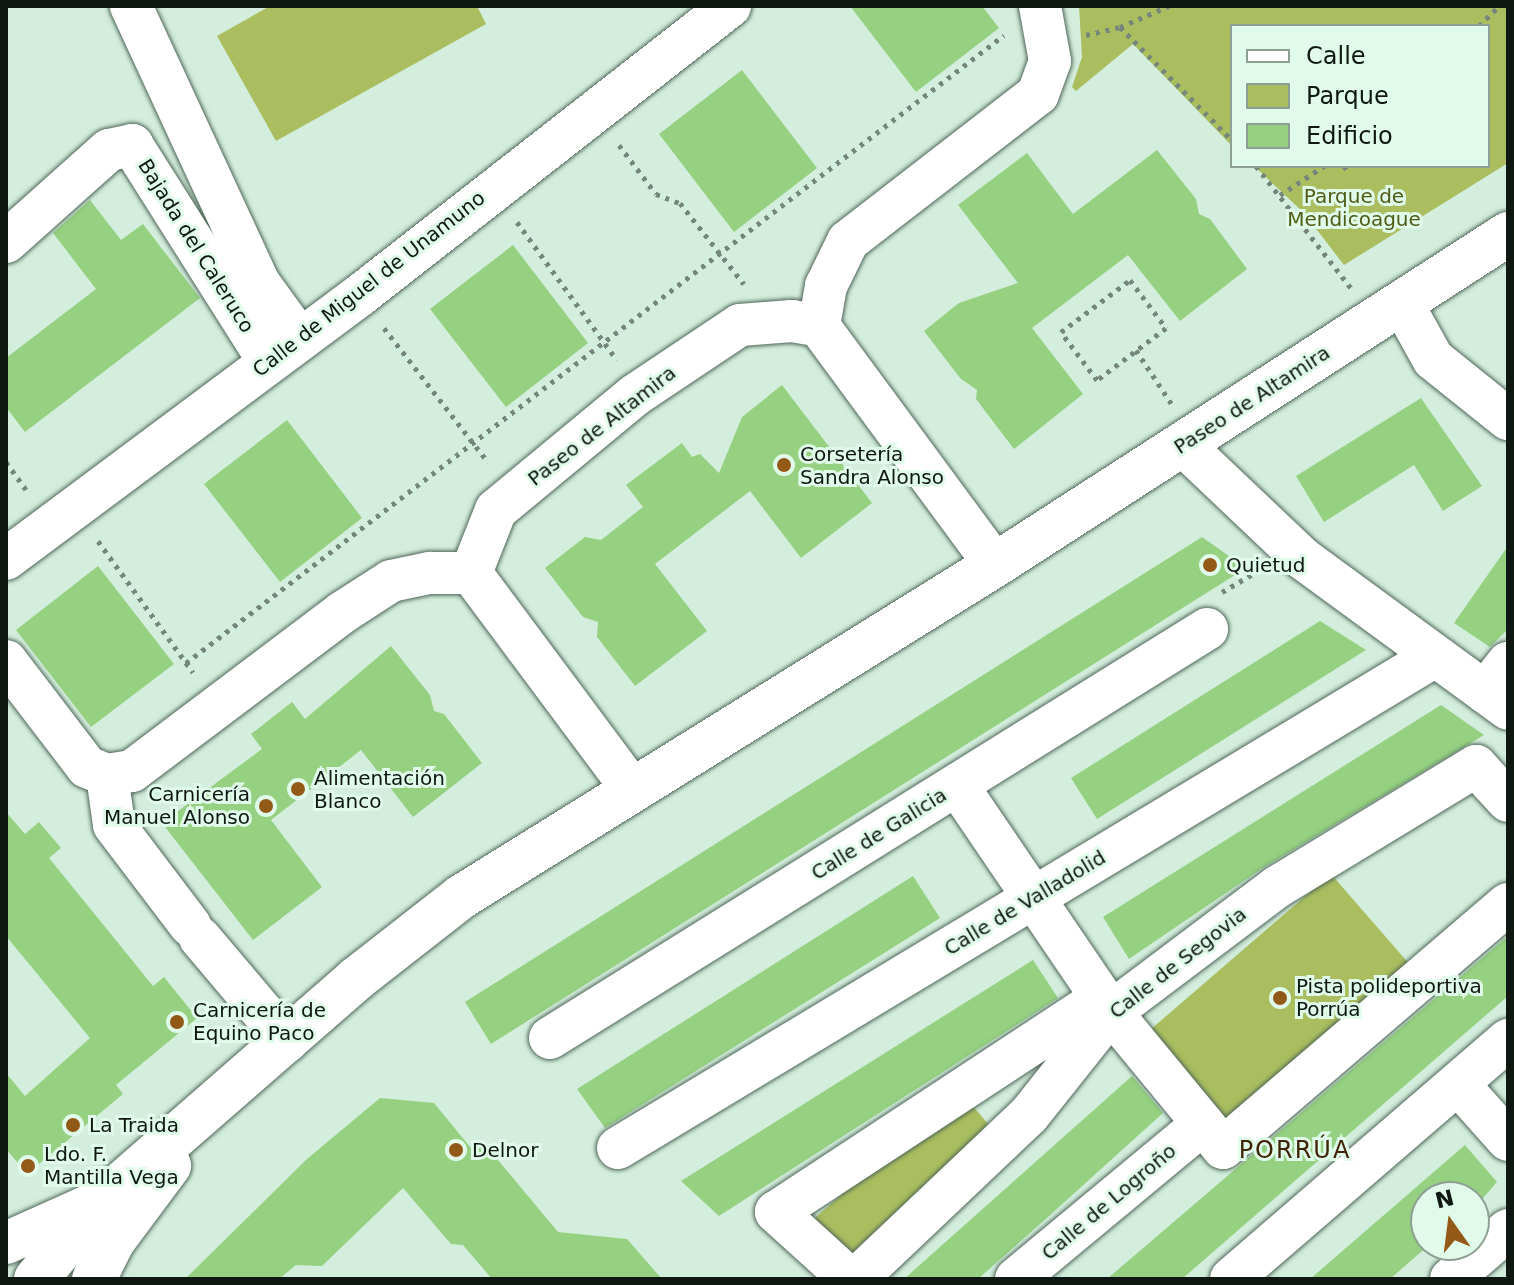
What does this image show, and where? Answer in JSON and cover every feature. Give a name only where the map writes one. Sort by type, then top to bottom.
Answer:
[{"type":"main road","name":"Paseo de Altamira","points":[[36,1279],[104,1199],[212,1110],[287,1041],[461,897],[995,565],[1508,234]]},
{"type":"main road","name":"Paseo de Altamira","points":[[94,1279],[113,1241],[212,1110]]},
{"type":"street","name":"Bajada del Caleruco","points":[[131,6],[259,283],[284,350]]},
{"type":"street","name":"Calle de Miguel de Unamuno","points":[[6,559],[359,296],[730,6]]},
{"type":"street","points":[[995,565],[819,326],[826,286],[848,241],[1025,109],[1047,75],[1044,19]]},
{"type":"street","name":"Bajada del Caleruco","points":[[6,242],[109,150],[132,145],[284,350]]},
{"type":"street","points":[[1389,311],[1433,359],[1508,419]]},
{"type":"street","name":"Paseo de Altamira","points":[[471,573],[496,510],[641,392],[740,325],[792,321],[819,326]]},
{"type":"street","points":[[1188,441],[1302,558],[1432,658],[1500,688]]},
{"type":"street","points":[[6,661],[87,767],[107,775],[132,771],[391,581],[430,573],[471,573],[632,789]]},
{"type":"street","name":"Calle de Galicia","points":[[550,1038],[1207,629]]},
{"type":"street","name":"Calle de Valladolid","points":[[618,1148],[1432,658]]},
{"type":"street","name":"Calle de Segovia","points":[[1106,1005],[1029,1115],[853,1279],[776,1212],[1106,1005],[1277,887],[1476,766],[1508,801]]},
{"type":"street","points":[[107,775],[114,825],[195,931],[287,1041]]},
{"type":"street","points":[[957,785],[1106,1005],[1223,1148],[1508,904]]},
{"type":"street","points":[[1231,1279],[1508,1040]]},
{"type":"street","points":[[1458,1084],[1508,1140]]},
{"type":"street","name":"Calle de Logroño","points":[[1016,1279],[1203,1124]]},
{"type":"street","name":"Paseo de Altamira","points":[[6,1243],[104,1199]]},
{"type":"street","points":[[1451,1279],[1508,1230]]},
{"type":"path","points":[[186,663],[717,250],[1044,19],[1120,27],[1169,6]]},
{"type":"path","points":[[1481,24],[1499,6]]},
{"type":"path","points":[[1120,27],[1230,138]]},
{"type":"path","points":[[592,111],[656,194],[680,203],[717,250]]},
{"type":"path","points":[[1258,168],[1389,311]]},
{"type":"path","points":[[1280,195],[1321,168]]},
{"type":"path","points":[[1345,168],[1349,173]]},
{"type":"path","points":[[493,189],[641,392]]},
{"type":"path","points":[[1130,280],[1166,328],[1136,350],[1097,380],[1061,332],[1130,280]]},
{"type":"path","points":[[359,296],[513,495]]},
{"type":"path","points":[[1136,350],[1188,441]]},
{"type":"path","points":[[6,462],[20,481]]},
{"type":"path","points":[[74,508],[218,707]]},
{"type":"green space","points":[[270,6],[477,6],[486,24],[276,141],[217,36]]},
{"type":"green space","name":"Parque de Mendicoague","points":[[1079,6],[1508,6],[1508,163],[1344,265],[1304,213],[1256,168],[1490,168],[1490,24],[1230,24],[1230,144],[1133,44],[1076,91],[1072,87],[1082,57]]},
{"type":"green space","name":"Pista polideportiva Porrúa","points":[[1331,874],[1411,966],[1229,1122],[1150,1030]]},
{"type":"green space","points":[[971,1104],[989,1125],[843,1262],[810,1222],[883,1159]]},
{"type":"building","points":[[850,6],[982,6],[999,28],[916,92]]},
{"type":"building","points":[[742,70],[817,168],[734,232],[659,134]]},
{"type":"building","points":[[1157,150],[1196,199],[1199,214],[1210,219],[1247,269],[1180,321],[1128,255],[1032,328],[1083,394],[1014,449],[976,399],[977,390],[960,378],[924,331],[959,303],[1018,283],[958,205],[1027,153],[1073,214]]},
{"type":"building","points":[[90,200],[121,240],[143,224],[200,298],[25,432],[6,407],[6,358],[96,289],[53,233]]},
{"type":"building","points":[[513,245],[588,343],[506,407],[430,309]]},
{"type":"building","points":[[782,385],[872,503],[801,558],[750,491],[655,564],[707,631],[635,686],[597,637],[598,622],[583,617],[545,568],[585,537],[601,540],[643,507],[626,485],[682,443],[692,457],[700,454],[719,473],[742,417]]},
{"type":"building","points":[[1421,398],[1482,486],[1443,511],[1414,465],[1324,522],[1296,476]]},
{"type":"building","points":[[287,420],[362,518],[280,582],[204,484]]},
{"type":"building","points":[[1202,537],[1246,568],[491,1044],[465,1002]]},
{"type":"building","points":[[1508,546],[1508,629],[1490,647],[1454,623]]},
{"type":"building","points":[[98,566],[174,664],[91,727],[16,630]]},
{"type":"building","points":[[1320,621],[1366,650],[1097,819],[1071,778]]},
{"type":"building","points":[[391,646],[430,695],[434,711],[444,714],[482,763],[413,817],[361,750],[271,820],[322,887],[253,940],[162,823],[262,749],[251,734],[292,702],[305,719]]},
{"type":"building","points":[[1441,705],[1484,735],[1264,867],[1129,959],[1103,917]]},
{"type":"building","points":[[6,812],[25,834],[39,822],[61,848],[49,858],[153,986],[164,977],[197,1018],[116,1085],[123,1094],[27,1174],[6,1149],[6,1073],[25,1096],[90,1038],[6,936]]},
{"type":"building","points":[[913,876],[940,918],[605,1128],[577,1089]]},
{"type":"building","points":[[1508,936],[1508,996],[1182,1279],[1107,1279]]},
{"type":"building","points":[[1033,960],[1058,998],[719,1216],[681,1181]]},
{"type":"building","points":[[1132,1076],[1163,1113],[1049,1216],[978,1279],[904,1279]]},
{"type":"building","points":[[380,1098],[434,1103],[471,1148],[478,1141],[493,1154],[558,1232],[627,1239],[662,1279],[492,1279],[463,1245],[451,1244],[403,1188],[322,1266],[296,1265],[279,1279],[185,1279],[307,1159]]},
{"type":"building","points":[[1465,1145],[1497,1182],[1490,1190],[1490,1181],[1423,1181]]},
{"type":"building","points":[[1410,1193],[1411,1261],[1390,1279],[1310,1279]]},
{"type":"place","name":"Corsetería Sandra Alonso","points":[[784,465]]},
{"type":"place","name":"Quietud","points":[[1210,565]]},
{"type":"place","name":"Alimentación Blanco","points":[[298,789]]},
{"type":"place","name":"Carnicería Manuel Alonso","points":[[266,806]]},
{"type":"place","name":"Pista polideportiva Porrúa","points":[[1280,998]]},
{"type":"place","name":"Carnicería de Equino Paco","points":[[177,1022]]},
{"type":"place","name":"La Traida","points":[[73,1125]]},
{"type":"place","name":"Delnor","points":[[456,1150]]},
{"type":"place","name":"Ldo. F. Mantilla Vega","points":[[28,1166]]},
{"type":"district","name":"PORRÚA","points":[[1295,1151]]}]
